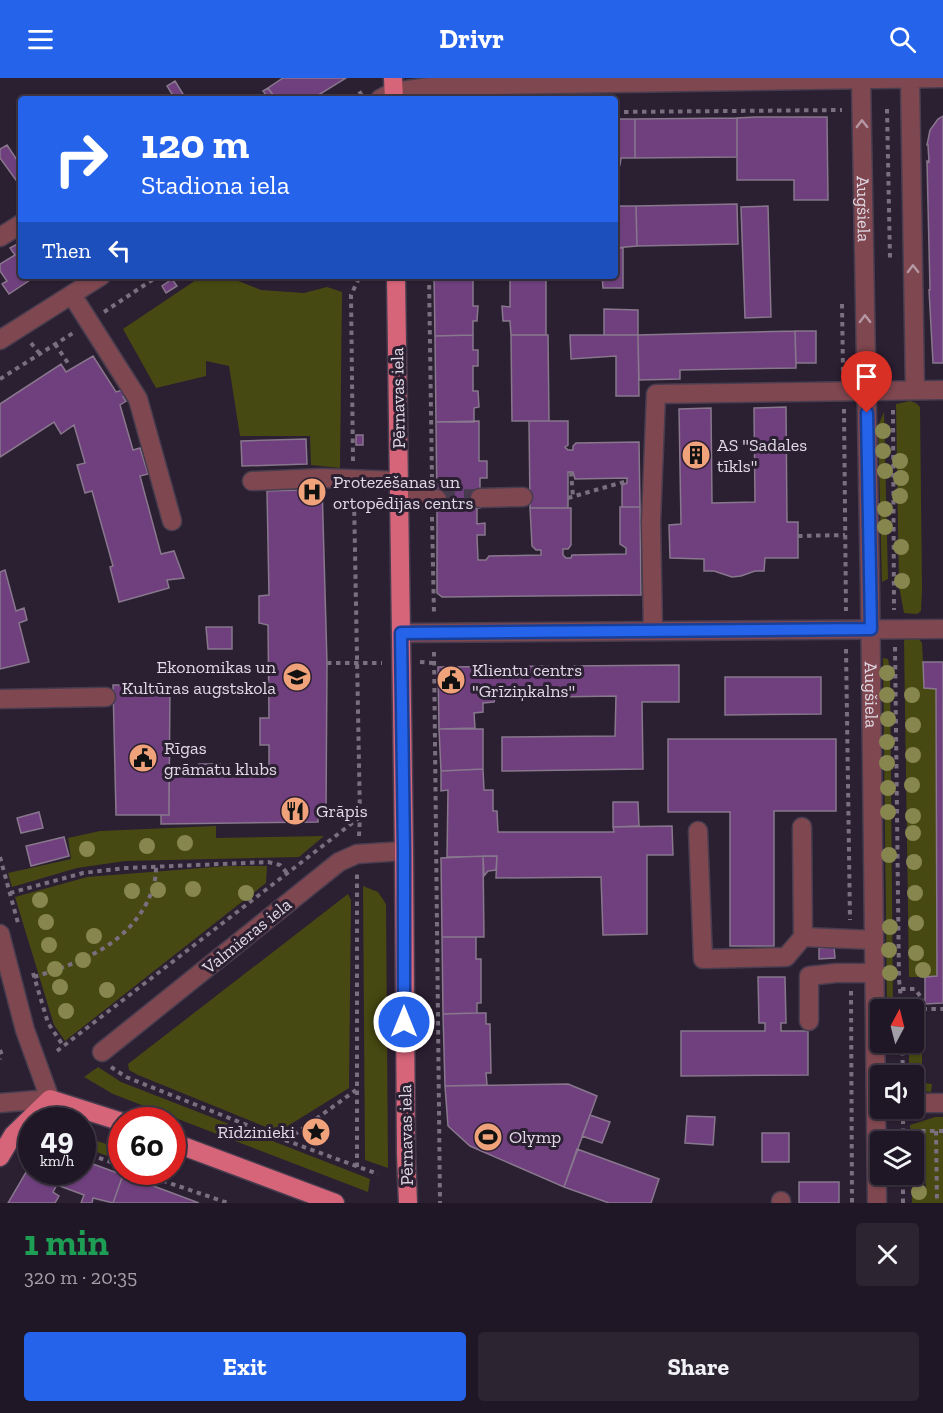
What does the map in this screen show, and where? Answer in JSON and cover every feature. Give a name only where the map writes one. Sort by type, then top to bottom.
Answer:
[{"type":"main road","name":"Pērnavas iela","points":[[396,279],[408,1203]]},
{"type":"main road","points":[[0,1157],[13,1135],[50,1099],[108,1118]]},
{"type":"main road","points":[[186,1147],[335,1203]]},
{"type":"street","points":[[390,92],[436,86],[943,78]]},
{"type":"street","name":"Augšiela","points":[[861,79],[877,1065]]},
{"type":"street","points":[[910,79],[915,390]]},
{"type":"street","points":[[0,237],[18,226]]},
{"type":"street","points":[[0,340],[96,279]]},
{"type":"street","points":[[72,295],[138,399],[172,521]]},
{"type":"street","points":[[653,631],[651,522],[657,394],[943,390]]},
{"type":"street","points":[[252,481],[353,478],[399,481]]},
{"type":"street","points":[[480,498],[523,498]]},
{"type":"street","points":[[399,499],[434,499]]},
{"type":"street","points":[[401,633],[943,628]]},
{"type":"street","points":[[0,699],[106,697]]},
{"type":"street","points":[[698,831],[703,958],[786,957],[802,937],[802,827]]},
{"type":"street","name":"Valmieras iela","points":[[102,1052],[339,862],[357,854],[404,851]]},
{"type":"street","points":[[0,934],[25,1030],[50,1099],[0,1103]]},
{"type":"street","points":[[802,937],[874,940]]},
{"type":"street","points":[[809,1021],[809,976],[874,973]]},
{"type":"street","points":[[924,1102],[943,1103]]},
{"type":"street","name":"Augšiela","points":[[877,1203],[878,1119]]},
{"type":"path","points":[[837,80],[840,122]]},
{"type":"path","points":[[618,112],[847,110]]},
{"type":"path","points":[[357,1167],[357,854],[360,817],[351,295],[359,279]]},
{"type":"path","points":[[429,279],[434,499],[440,1203]]},
{"type":"path","points":[[842,297],[850,938]]},
{"type":"path","points":[[55,344],[68,363]]},
{"type":"path","points":[[571,472],[571,498],[627,481]]},
{"type":"path","points":[[798,536],[845,535]]},
{"type":"path","points":[[895,629],[901,999]]},
{"type":"path","points":[[57,1051],[360,817]]},
{"type":"path","points":[[10,893],[83,873],[156,867],[268,862],[280,865],[287,873]]},
{"type":"path","points":[[34,976],[69,966],[97,953],[123,935],[138,917],[152,893],[156,867]]},
{"type":"path","points":[[850,973],[852,1203]]},
{"type":"path","points":[[901,989],[915,989],[924,1000],[923,1009],[943,1009]]},
{"type":"path","points":[[0,1050],[2,1055],[0,1059]]},
{"type":"path","points":[[126,1077],[286,1141],[378,1174]]},
{"type":"path","points":[[286,1141],[356,1090]]},
{"type":"path","points":[[903,1119],[903,1131]]},
{"type":"path","points":[[924,1131],[943,1131]]},
{"type":"path","points":[[936,1131],[937,1203]]},
{"type":"path","points":[[175,1185],[228,1203]]},
{"type":"path","points":[[903,1185],[903,1203]]},
{"type":"shaded area","points":[[198,279],[234,279],[261,290],[304,293],[327,287],[342,292],[340,468],[311,465],[310,436],[240,436],[229,366],[206,361],[206,376],[156,388],[123,329]]},
{"type":"shaded area","points":[[910,401],[920,407],[922,590],[921,611],[917,614],[904,613],[899,586],[896,404]]},
{"type":"shaded area","points":[[884,412],[888,579],[882,582],[878,426]]},
{"type":"shaded area","points":[[919,639],[922,643],[923,662],[943,662],[943,1003],[925,1004],[925,977],[909,977],[904,641]]},
{"type":"shaded area","points":[[883,658],[888,659],[890,670],[893,999],[887,999]]},
{"type":"shaded area","points":[[216,826],[216,838],[324,836],[299,857],[125,861],[77,868],[12,887],[8,873],[71,859],[68,838],[100,831]]},
{"type":"shaded area","points":[[227,866],[267,866],[266,883],[65,1041],[54,1025],[15,897],[87,877]]},
{"type":"shaded area","points":[[363,886],[378,892],[386,904],[388,1168],[365,1160]]},
{"type":"shaded area","points":[[348,894],[351,900],[349,1088],[278,1132],[129,1070],[128,1064]]},
{"type":"shaded area","points":[[909,1053],[922,1053],[922,1065],[909,1065]]},
{"type":"shaded area","points":[[98,1067],[121,1082],[185,1107],[147,1107],[113,1094],[84,1077]]},
{"type":"shaded area","points":[[924,1083],[932,1084],[931,1092],[924,1091]]},
{"type":"shaded area","points":[[186,1107],[370,1179],[368,1192],[186,1122]]},
{"type":"shaded area","points":[[935,1117],[943,1117],[943,1203],[912,1203],[912,1195],[919,1199],[924,1196],[926,1188],[924,1131],[910,1131],[910,1125]]},
{"type":"shaded area","points":[[96,1141],[108,1145],[108,1156],[96,1152]]},
{"type":"building","points":[[283,78],[346,78],[317,96],[274,96],[268,88]]},
{"type":"building","points":[[175,81],[184,96],[173,96],[167,86]]},
{"type":"building","points":[[268,88],[274,96],[267,96],[263,91]]},
{"type":"building","points":[[943,116],[943,363],[933,363],[929,290],[927,145],[930,130]]},
{"type":"building","points":[[827,117],[828,200],[794,200],[794,180],[737,180],[737,118]]},
{"type":"building","points":[[737,118],[737,157],[635,158],[635,119]]},
{"type":"building","points":[[618,119],[635,119],[635,158],[621,158],[620,165],[618,165]]},
{"type":"building","points":[[7,145],[18,162],[18,183],[0,158],[0,149]]},
{"type":"building","points":[[737,204],[738,244],[637,246],[636,206]]},
{"type":"building","points":[[618,206],[636,206],[637,246],[618,248]]},
{"type":"building","points":[[768,206],[771,317],[745,318],[741,207]]},
{"type":"building","points":[[18,244],[18,279],[32,279],[9,294],[2,284],[7,281],[0,271],[0,264],[15,255],[10,248]]},
{"type":"building","points":[[618,248],[623,248],[623,288],[603,288],[602,279],[618,279]]},
{"type":"building","points":[[172,279],[177,286],[166,293],[162,286]]},
{"type":"building","points":[[434,279],[473,279],[473,306],[478,306],[477,321],[473,321],[473,335],[435,336]]},
{"type":"building","points":[[510,279],[546,279],[546,335],[511,335],[510,321],[503,321],[502,306],[510,307]]},
{"type":"building","points":[[604,309],[638,310],[638,335],[604,335]]},
{"type":"building","points":[[795,331],[796,368],[680,370],[680,379],[639,380],[638,335]]},
{"type":"building","points":[[795,331],[816,331],[816,363],[796,363]]},
{"type":"building","points":[[473,335],[473,350],[478,350],[478,366],[473,366],[473,391],[478,391],[479,407],[474,408],[474,422],[436,422],[435,336]]},
{"type":"building","points":[[511,335],[548,335],[549,421],[512,421]]},
{"type":"building","points":[[570,335],[638,335],[639,396],[616,396],[616,356],[571,359]]},
{"type":"building","points":[[93,356],[116,392],[123,390],[126,395],[123,397],[126,401],[120,405],[133,450],[140,448],[148,474],[140,476],[161,554],[174,551],[184,578],[167,580],[169,588],[119,602],[110,567],[113,566],[92,491],[85,493],[77,465],[85,463],[74,425],[61,434],[54,422],[0,457],[0,404],[61,364],[66,372]]},
{"type":"building","name":"AS \"Sadales tīkls\"","points":[[786,407],[787,522],[798,522],[798,558],[765,558],[764,571],[732,577],[714,571],[704,571],[704,559],[670,558],[669,525],[681,524],[679,409],[711,408],[712,503],[755,502],[754,408]]},
{"type":"building","points":[[479,421],[479,461],[487,461],[487,478],[480,478],[480,508],[437,509],[436,422]]},
{"type":"building","points":[[529,421],[568,421],[568,445],[565,447],[568,450],[573,450],[576,443],[639,442],[640,507],[622,507],[622,485],[627,483],[627,478],[575,479],[573,472],[568,472],[568,508],[530,508]]},
{"type":"building","points":[[356,435],[363,435],[363,445],[356,445]]},
{"type":"building","points":[[306,439],[307,464],[242,466],[241,441]]},
{"type":"building","points":[[300,484],[322,484],[327,663],[326,813],[318,814],[318,822],[161,824],[161,815],[169,815],[169,775],[199,774],[199,764],[220,764],[220,775],[269,776],[269,745],[260,745],[260,718],[269,718],[268,625],[259,623],[259,596],[269,595],[267,491],[301,490]]},
{"type":"building","points":[[620,507],[640,507],[641,595],[442,597],[437,593],[437,509],[477,508],[477,524],[485,523],[485,535],[477,535],[478,560],[486,560],[489,556],[541,555],[541,550],[536,550],[532,546],[530,508],[571,508],[571,545],[568,549],[563,549],[563,555],[566,558],[571,558],[572,555],[626,554],[626,548],[620,544]]},
{"type":"building","points":[[5,570],[16,611],[24,608],[27,620],[19,623],[29,662],[0,669],[0,572]]},
{"type":"building","points":[[206,627],[232,627],[232,649],[208,649]]},
{"type":"building","points":[[923,662],[943,662],[943,1003],[925,1004],[925,977],[937,976],[936,689],[924,688]]},
{"type":"building","points":[[679,665],[679,702],[642,702],[643,769],[502,771],[502,737],[615,736],[616,696],[495,698],[494,702],[483,703],[483,712],[474,713],[475,728],[439,729],[438,667]]},
{"type":"building","points":[[725,677],[821,677],[821,714],[725,715]]},
{"type":"building","points":[[113,685],[170,685],[169,815],[116,815]]},
{"type":"building","points":[[439,729],[483,729],[483,769],[441,771]]},
{"type":"building","points":[[668,739],[836,739],[836,811],[774,811],[774,946],[730,946],[730,812],[668,812]]},
{"type":"building","points":[[483,769],[484,790],[493,790],[493,811],[497,811],[498,832],[614,832],[613,827],[672,826],[673,855],[647,855],[647,934],[603,935],[601,877],[496,878],[497,856],[447,857],[448,790],[441,791],[441,771]]},
{"type":"building","points":[[613,802],[638,802],[639,826],[613,827]]},
{"type":"building","points":[[39,812],[43,828],[21,833],[17,818]]},
{"type":"building","points":[[64,837],[69,856],[31,866],[26,846]]},
{"type":"building","points":[[483,856],[497,856],[496,870],[488,871],[484,876]]},
{"type":"building","points":[[483,856],[484,937],[442,937],[441,858]]},
{"type":"building","points":[[442,937],[476,937],[476,959],[481,959],[481,1003],[477,1003],[477,1013],[443,1014]]},
{"type":"building","points":[[834,947],[835,958],[819,959],[819,948]]},
{"type":"building","points":[[758,977],[785,977],[786,1023],[781,1023],[781,1031],[808,1031],[808,1075],[681,1076],[681,1031],[765,1031],[765,1023],[759,1023]]},
{"type":"building","points":[[486,1013],[486,1024],[490,1024],[491,1073],[486,1073],[487,1085],[445,1086],[443,1014]]},
{"type":"building","points":[[568,1084],[597,1096],[564,1187],[470,1146],[448,1126],[445,1086]]},
{"type":"building","points":[[590,1115],[610,1122],[602,1143],[582,1136]]},
{"type":"building","points":[[687,1116],[715,1117],[713,1145],[685,1143]]},
{"type":"building","points":[[762,1133],[789,1133],[789,1162],[762,1162]]},
{"type":"building","points":[[577,1149],[659,1179],[651,1203],[609,1203],[564,1187]]},
{"type":"building","points":[[96,1165],[108,1170],[108,1185],[119,1185],[113,1203],[93,1198],[92,1203],[81,1203],[84,1195],[57,1185],[96,1185]]},
{"type":"building","points":[[799,1182],[839,1182],[839,1203],[799,1203]]},
{"type":"building","points":[[19,1185],[57,1185],[53,1192],[59,1196],[55,1203],[8,1203]]},
{"type":"building","points":[[119,1185],[151,1185],[199,1203],[113,1203]]},
{"type":"tunnel","points":[[437,499],[480,498]]},
{"type":"place","name":"AS \"Sadales tīkls\"","points":[[696,455]]},
{"type":"place","name":"Protezēšanas un ortopēdijas centrs","points":[[312,492]]},
{"type":"place","name":"Ekonomikas un Kultūras augstskola","points":[[297,677]]},
{"type":"place","name":"Klientu centrs \"Grīziņkalns\"","points":[[451,680]]},
{"type":"place","name":"Rīgas grāmatu klubs","points":[[143,758]]},
{"type":"place","name":"Grāpis","points":[[295,811]]},
{"type":"place","name":"Rīdzinieki","points":[[316,1132]]},
{"type":"place","name":"Olymp","points":[[488,1137]]},
{"type":"route","points":[[404,1022],[401,633],[871,629],[867,413]]}]
